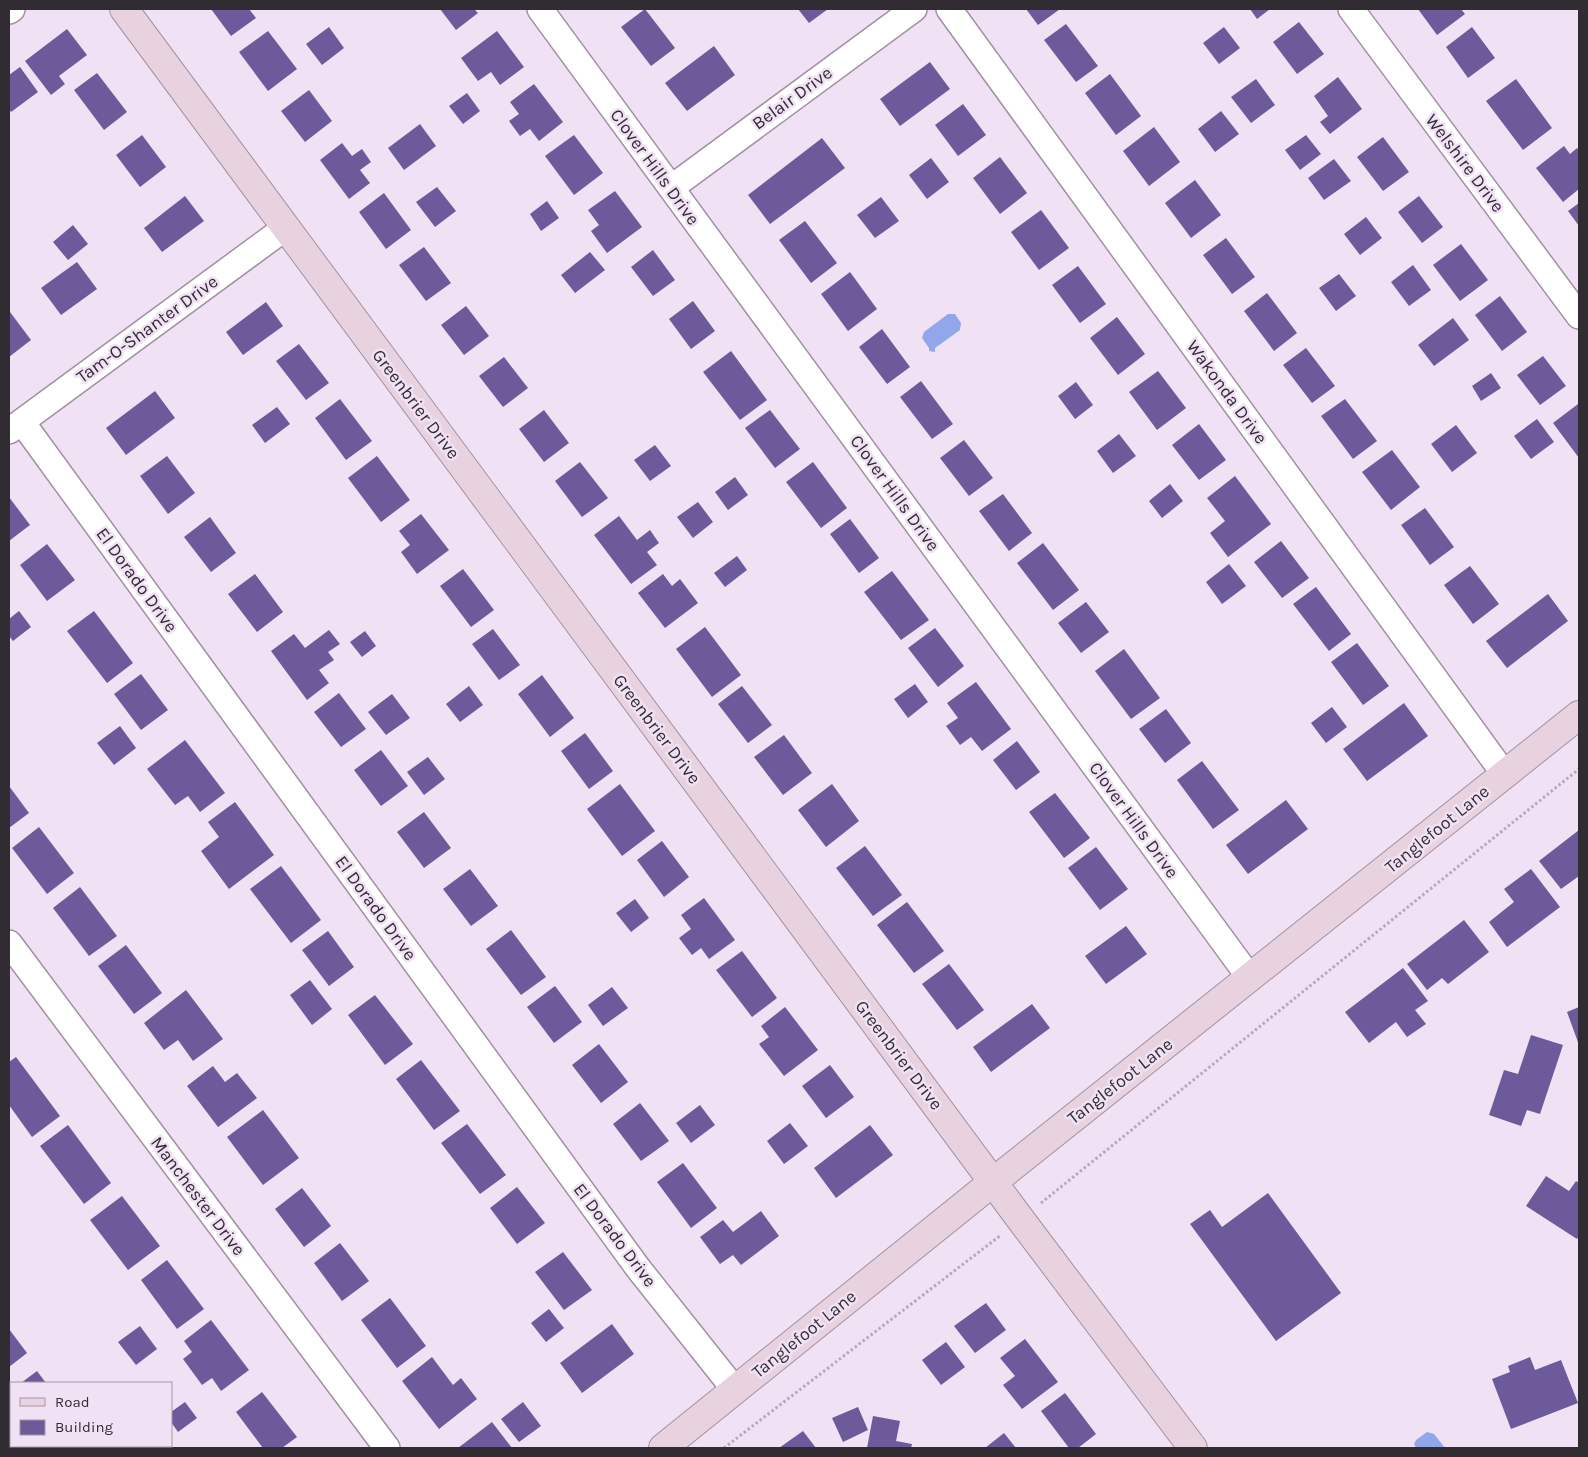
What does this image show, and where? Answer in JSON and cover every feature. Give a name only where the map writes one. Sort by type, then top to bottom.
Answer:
[{"type":"street","name":"Greenbrier Drive","points":[[124,9],[1021,1220],[1193,1448]]},
{"type":"street","name":"Clover Hills Drive","points":[[540,9],[1250,978]]},
{"type":"street","name":"Belair Drive","points":[[671,188],[914,9]]},
{"type":"street","name":"Wakonda Drive","points":[[949,9],[1505,775]]},
{"type":"street","name":"Welshire Drive","points":[[1351,9],[1579,316]]},
{"type":"street","name":"Tam-O-Shanter Drive","points":[[15,426],[285,228]]},
{"type":"street","name":"El Dorado Drive","points":[[15,426],[638,1268],[736,1390]]},
{"type":"street","name":"Tanglefoot Lane","points":[[663,1448],[993,1182],[1579,715]]},
{"type":"street","name":"Manchester Drive","points":[[9,944],[387,1448]]},
{"type":"path","points":[[724,1448],[1021,1220],[1579,769]]},
{"type":"water","points":[[948,314],[955,314],[961,323],[960,330],[935,348],[935,352],[929,351],[922,338],[924,332]]},
{"type":"water","points":[[1427,1432],[1434,1434],[1445,1448],[1416,1448],[1414,1444],[1416,1440]]},
{"type":"building","points":[[211,9],[249,9],[256,18],[231,36]]},
{"type":"building","points":[[440,9],[474,9],[478,13],[456,30]]},
{"type":"building","points":[[645,9],[675,48],[651,66],[621,27]]},
{"type":"building","points":[[798,9],[828,9],[809,23]]},
{"type":"building","points":[[1026,9],[1060,9],[1038,25]]},
{"type":"building","points":[[1250,9],[1270,9],[1257,19]]},
{"type":"building","points":[[1418,9],[1461,9],[1465,14],[1437,35]]},
{"type":"building","points":[[1299,22],[1324,54],[1297,74],[1273,42]]},
{"type":"building","points":[[1066,24],[1098,66],[1076,82],[1044,40]]},
{"type":"building","points":[[329,27],[344,48],[322,65],[306,44]]},
{"type":"building","points":[[1224,27],[1240,48],[1219,64],[1203,43]]},
{"type":"building","points":[[1472,27],[1495,58],[1468,78],[1446,47]]},
{"type":"building","points":[[67,29],[87,55],[59,76],[65,84],[51,95],[25,61]]},
{"type":"building","points":[[268,31],[297,69],[268,91],[239,52]]},
{"type":"building","points":[[497,31],[524,67],[500,85],[491,72],[478,81],[461,58]]},
{"type":"building","points":[[714,46],[735,75],[687,111],[665,83]]},
{"type":"building","points":[[930,62],[950,89],[900,126],[880,99]]},
{"type":"building","points":[[20,67],[38,92],[11,112],[9,109],[9,75]]},
{"type":"building","points":[[97,73],[127,112],[104,130],[74,90]]},
{"type":"building","points":[[1110,74],[1141,116],[1116,135],[1085,93]]},
{"type":"building","points":[[1338,77],[1362,109],[1330,134],[1320,122],[1328,116],[1314,96]]},
{"type":"building","points":[[1256,79],[1275,105],[1251,123],[1231,97]]},
{"type":"building","points":[[1516,79],[1552,128],[1523,150],[1486,101]]},
{"type":"building","points":[[534,84],[563,122],[539,141],[530,129],[520,136],[509,121],[519,114],[510,102]]},
{"type":"building","points":[[309,90],[332,121],[305,142],[281,111]]},
{"type":"building","points":[[467,93],[480,111],[463,124],[449,106]]},
{"type":"building","points":[[963,104],[986,135],[958,156],[935,125]]},
{"type":"building","points":[[1221,111],[1239,134],[1215,152],[1198,129]]},
{"type":"building","points":[[420,124],[436,146],[404,170],[388,148]]},
{"type":"building","points":[[1154,127],[1180,162],[1149,186],[1123,151]]},
{"type":"building","points":[[142,135],[166,167],[140,187],[116,155]]},
{"type":"building","points":[[574,135],[603,173],[574,195],[545,156]]},
{"type":"building","points":[[1306,135],[1321,154],[1300,170],[1285,150]]},
{"type":"building","points":[[1383,137],[1409,172],[1383,191],[1357,157]]},
{"type":"building","points":[[822,138],[845,168],[770,224],[748,195]]},
{"type":"building","points":[[342,143],[352,156],[362,149],[371,162],[360,170],[370,183],[349,199],[320,160]]},
{"type":"building","points":[[1564,146],[1570,154],[1577,148],[1579,151],[1579,189],[1563,202],[1536,168]]},
{"type":"building","points":[[1000,157],[1027,193],[1000,214],[973,178]]},
{"type":"building","points":[[931,158],[949,182],[927,199],[909,175]]},
{"type":"building","points":[[1334,159],[1351,181],[1324,200],[1308,178]]},
{"type":"building","points":[[1195,180],[1221,215],[1191,238],[1165,203]]},
{"type":"building","points":[[437,187],[456,211],[435,227],[416,202]]},
{"type":"building","points":[[615,191],[642,227],[607,253],[591,231],[599,225],[588,210]]},
{"type":"building","points":[[384,193],[411,230],[386,249],[359,212]]},
{"type":"building","points":[[185,196],[204,221],[162,252],[144,228]]},
{"type":"building","points":[[1419,196],[1443,227],[1422,243],[1398,212]]},
{"type":"building","points":[[881,197],[899,221],[875,238],[857,215]]},
{"type":"building","points":[[547,201],[559,218],[541,231],[530,214]]},
{"type":"building","points":[[1579,203],[1579,226],[1568,211]]},
{"type":"building","points":[[1041,210],[1069,248],[1039,270],[1011,232]]},
{"type":"building","points":[[1366,217],[1382,238],[1360,255],[1344,234]]},
{"type":"building","points":[[805,221],[837,263],[811,283],[779,240]]},
{"type":"building","points":[[73,225],[88,244],[68,260],[53,242]]},
{"type":"building","points":[[1226,238],[1255,277],[1232,294],[1203,255]]},
{"type":"building","points":[[1461,244],[1488,280],[1460,301],[1433,265]]},
{"type":"building","points":[[424,247],[451,283],[426,301],[399,265]]},
{"type":"building","points":[[653,250],[675,280],[653,296],[631,267]]},
{"type":"building","points":[[590,252],[605,270],[575,293],[561,275]]},
{"type":"building","points":[[77,262],[97,289],[61,315],[41,288]]},
{"type":"building","points":[[1413,265],[1431,290],[1409,306],[1391,282]]},
{"type":"building","points":[[1078,266],[1106,304],[1080,323],[1052,285]]},
{"type":"building","points":[[850,272],[877,309],[848,331],[821,294]]},
{"type":"building","points":[[1339,274],[1356,296],[1336,311],[1319,288]]},
{"type":"building","points":[[1267,293],[1297,333],[1274,351],[1244,311]]},
{"type":"building","points":[[1500,296],[1527,332],[1502,351],[1475,315]]},
{"type":"building","points":[[693,301],[715,331],[691,349],[669,319]]},
{"type":"building","points":[[266,302],[283,326],[243,355],[226,332]]},
{"type":"building","points":[[466,306],[489,336],[464,355],[441,325]]},
{"type":"building","points":[[9,313],[31,340],[9,357]]},
{"type":"building","points":[[1117,317],[1145,354],[1118,375],[1090,338]]},
{"type":"building","points":[[1453,318],[1469,340],[1434,366],[1418,345]]},
{"type":"building","points":[[882,329],[910,367],[887,384],[859,347]]},
{"type":"building","points":[[299,344],[329,383],[306,400],[276,361]]},
{"type":"building","points":[[1306,348],[1335,386],[1312,403],[1283,365]]},
{"type":"building","points":[[731,351],[767,400],[740,420],[703,372]]},
{"type":"building","points":[[1543,356],[1566,386],[1540,405],[1517,375]]},
{"type":"building","points":[[504,357],[528,388],[503,407],[479,376]]},
{"type":"building","points":[[1158,371],[1186,408],[1157,430],[1129,392]]},
{"type":"building","points":[[1491,373],[1501,388],[1481,401],[1472,386]]},
{"type":"building","points":[[921,381],[953,424],[932,439],[900,397]]},
{"type":"building","points":[[1076,382],[1093,405],[1075,419],[1058,396]]},
{"type":"building","points":[[155,391],[175,418],[126,455],[106,428]]},
{"type":"building","points":[[340,399],[372,441],[346,460],[315,418]]},
{"type":"building","points":[[1345,399],[1377,441],[1353,459],[1321,416]]},
{"type":"building","points":[[1578,404],[1579,406],[1579,458],[1553,423]]},
{"type":"building","points":[[277,407],[290,424],[265,443],[252,425]]},
{"type":"building","points":[[544,410],[569,443],[544,462],[519,429]]},
{"type":"building","points":[[770,410],[800,449],[775,468],[745,428]]},
{"type":"building","points":[[1537,419],[1554,442],[1531,459],[1514,436]]},
{"type":"building","points":[[1199,424],[1226,460],[1199,480],[1172,445]]},
{"type":"building","points":[[1456,425],[1477,453],[1452,472],[1431,444]]},
{"type":"building","points":[[1119,434],[1136,456],[1113,473],[1097,451]]},
{"type":"building","points":[[964,440],[993,478],[969,496],[940,458]]},
{"type":"building","points":[[655,445],[671,466],[650,481],[634,460]]},
{"type":"building","points":[[1392,450],[1420,487],[1391,510],[1362,472]]},
{"type":"building","points":[[167,456],[195,493],[168,514],[140,476]]},
{"type":"building","points":[[377,456],[410,500],[381,522],[348,478]]},
{"type":"building","points":[[580,462],[608,498],[582,517],[555,481]]},
{"type":"building","points":[[813,462],[847,508],[821,528],[786,482]]},
{"type":"building","points":[[1235,476],[1271,524],[1228,557],[1210,533],[1225,521],[1207,498]]},
{"type":"building","points":[[735,477],[748,495],[728,510],[715,492]]},
{"type":"building","points":[[1170,484],[1183,501],[1162,518],[1149,501]]},
{"type":"building","points":[[1003,494],[1032,533],[1009,551],[979,511]]},
{"type":"building","points":[[9,497],[30,525],[9,541]]},
{"type":"building","points":[[698,502],[713,522],[693,538],[677,517]]},
{"type":"building","points":[[1425,508],[1454,547],[1430,565],[1401,525]]},
{"type":"building","points":[[421,514],[449,550],[417,574],[401,552],[410,545],[399,531]]},
{"type":"building","points":[[619,516],[637,540],[650,530],[659,543],[647,552],[657,565],[631,584],[594,535]]},
{"type":"building","points":[[210,517],[236,553],[211,572],[184,537]]},
{"type":"building","points":[[850,519],[879,558],[859,573],[830,534]]},
{"type":"building","points":[[1281,541],[1309,578],[1282,598],[1254,562]]},
{"type":"building","points":[[1043,543],[1079,590],[1053,610],[1017,563]]},
{"type":"building","points":[[47,544],[75,580],[47,601],[20,565]]},
{"type":"building","points":[[737,556],[747,570],[725,587],[714,573]]},
{"type":"building","points":[[1229,564],[1246,586],[1222,604],[1206,582]]},
{"type":"building","points":[[1470,566],[1499,604],[1473,624],[1444,585]]},
{"type":"building","points":[[463,569],[494,610],[471,627],[440,586]]},
{"type":"building","points":[[892,571],[929,620],[901,640],[864,592]]},
{"type":"building","points":[[255,574],[283,612],[257,632],[228,594]]},
{"type":"building","points":[[663,574],[672,586],[680,579],[698,603],[665,628],[638,593]]},
{"type":"building","points":[[1316,587],[1351,634],[1329,651],[1293,604]]},
{"type":"building","points":[[1548,594],[1568,621],[1507,668],[1486,641]]},
{"type":"building","points":[[1086,602],[1109,632],[1081,653],[1058,623]]},
{"type":"building","points":[[19,611],[31,627],[13,641],[9,636],[9,619]]},
{"type":"building","points":[[94,611],[133,663],[107,683],[67,631]]},
{"type":"building","points":[[705,627],[741,675],[712,697],[676,649]]},
{"type":"building","points":[[935,628],[964,666],[938,687],[908,648]]},
{"type":"building","points":[[493,629],[520,665],[499,680],[472,644]]},
{"type":"building","points":[[329,630],[340,644],[328,652],[334,660],[319,670],[329,683],[307,700],[271,651],[294,634],[305,648]]},
{"type":"building","points":[[365,631],[376,646],[362,657],[350,642]]},
{"type":"building","points":[[1357,643],[1389,686],[1363,705],[1331,662]]},
{"type":"building","points":[[1124,649],[1160,698],[1131,719],[1095,671]]},
{"type":"building","points":[[141,674],[168,710],[141,730],[114,694]]},
{"type":"building","points":[[542,675],[574,718],[550,737],[518,694]]},
{"type":"building","points":[[976,682],[1011,729],[982,751],[971,737],[960,745],[946,726],[958,718],[947,703]]},
{"type":"building","points":[[915,684],[928,702],[908,718],[894,699]]},
{"type":"building","points":[[469,686],[483,705],[460,722],[446,704]]},
{"type":"building","points":[[742,686],[772,725],[748,743],[718,704]]},
{"type":"building","points":[[339,693],[366,729],[341,747],[314,712]]},
{"type":"building","points":[[392,694],[410,718],[386,735],[368,712]]},
{"type":"building","points":[[1404,703],[1428,736],[1367,781],[1343,749]]},
{"type":"building","points":[[1332,707],[1347,727],[1326,743],[1311,723]]},
{"type":"building","points":[[1166,709],[1191,743],[1165,763],[1139,729]]},
{"type":"building","points":[[120,726],[136,748],[114,765],[97,743]]},
{"type":"building","points":[[585,733],[613,771],[589,789],[561,751]]},
{"type":"building","points":[[784,735],[812,773],[783,795],[754,757]]},
{"type":"building","points":[[185,740],[225,793],[200,812],[188,796],[175,805],[147,769]]},
{"type":"building","points":[[1017,741],[1040,772],[1016,790],[993,760]]},
{"type":"building","points":[[381,750],[408,786],[381,806],[354,770]]},
{"type":"building","points":[[428,757],[445,779],[424,795],[407,772]]},
{"type":"building","points":[[1202,761],[1239,810],[1213,829],[1177,780]]},
{"type":"building","points":[[620,784],[655,831],[622,856],[587,809]]},
{"type":"building","points":[[832,784],[859,821],[826,847],[798,810]]},
{"type":"building","points":[[9,786],[29,813],[9,828]]},
{"type":"building","points":[[1055,793],[1090,838],[1064,858],[1029,812]]},
{"type":"building","points":[[1286,800],[1308,829],[1248,874],[1226,845]]},
{"type":"building","points":[[235,802],[274,855],[229,889],[201,851],[219,837],[208,822]]},
{"type":"building","points":[[424,812],[451,848],[424,868],[397,832]]},
{"type":"building","points":[[39,827],[74,873],[47,894],[12,848]]},
{"type":"building","points":[[1579,830],[1579,876],[1561,889],[1539,861]]},
{"type":"building","points":[[662,841],[689,877],[664,897],[637,860]]},
{"type":"building","points":[[865,846],[902,895],[873,916],[836,868]]},
{"type":"building","points":[[1096,847],[1128,889],[1100,910],[1068,868]]},
{"type":"building","points":[[281,866],[321,920],[291,943],[250,889]]},
{"type":"building","points":[[470,869],[498,906],[471,926],[443,889]]},
{"type":"building","points":[[1531,869],[1560,907],[1507,947],[1489,922],[1514,902],[1504,889]]},
{"type":"building","points":[[80,887],[117,936],[89,956],[53,908]]},
{"type":"building","points":[[704,898],[735,940],[709,959],[701,948],[692,955],[679,938],[691,929],[681,915]]},
{"type":"building","points":[[635,899],[649,918],[631,932],[616,913]]},
{"type":"building","points":[[907,902],[944,951],[914,973],[877,925]]},
{"type":"building","points":[[1464,920],[1489,952],[1448,984],[1442,978],[1427,990],[1407,964]]},
{"type":"building","points":[[1126,926],[1147,954],[1106,984],[1085,956]]},
{"type":"building","points":[[511,930],[546,977],[521,995],[486,949]]},
{"type":"building","points":[[328,931],[354,967],[329,986],[302,950]]},
{"type":"building","points":[[126,945],[162,993],[134,1014],[98,966]]},
{"type":"building","points":[[742,951],[777,998],[752,1017],[716,970]]},
{"type":"building","points":[[949,964],[984,1010],[957,1030],[922,984]]},
{"type":"building","points":[[1403,968],[1428,1001],[1415,1010],[1426,1024],[1407,1037],[1396,1022],[1369,1043],[1345,1012]]},
{"type":"building","points":[[310,980],[332,1009],[312,1025],[290,995]]},
{"type":"building","points":[[555,986],[582,1022],[554,1043],[527,1007]]},
{"type":"building","points":[[612,987],[628,1008],[603,1026],[588,1005]]},
{"type":"building","points":[[186,990],[223,1039],[193,1061],[178,1040],[164,1050],[144,1023]]},
{"type":"building","points":[[375,995],[413,1044],[385,1065],[348,1015]]},
{"type":"building","points":[[1032,1004],[1050,1028],[991,1072],[973,1047]]},
{"type":"building","points":[[785,1007],[818,1050],[784,1076],[759,1044],[769,1037],[761,1026]]},
{"type":"building","points":[[1579,1007],[1579,1045],[1567,1012]]},
{"type":"building","points":[[1531,1035],[1563,1045],[1540,1114],[1527,1110],[1521,1126],[1489,1115],[1504,1070],[1518,1074]]},
{"type":"building","points":[[599,1044],[628,1082],[601,1103],[572,1065]]},
{"type":"building","points":[[16,1057],[60,1116],[32,1137],[9,1105],[9,1062]]},
{"type":"building","points":[[421,1060],[460,1111],[434,1130],[396,1079]]},
{"type":"building","points":[[830,1065],[854,1097],[826,1118],[802,1086]]},
{"type":"building","points":[[213,1066],[225,1082],[237,1073],[257,1098],[218,1127],[187,1086]]},
{"type":"building","points":[[640,1103],[669,1141],[641,1161],[613,1124]]},
{"type":"building","points":[[700,1105],[715,1125],[691,1143],[676,1123]]},
{"type":"building","points":[[263,1110],[299,1158],[263,1185],[227,1137]]},
{"type":"building","points":[[790,1123],[808,1146],[784,1164],[767,1141]]},
{"type":"building","points":[[467,1124],[506,1175],[480,1194],[441,1143]]},
{"type":"building","points":[[68,1125],[111,1183],[84,1204],[40,1146]]},
{"type":"building","points":[[870,1125],[893,1155],[836,1198],[814,1168]]},
{"type":"building","points":[[683,1163],[717,1208],[691,1228],[657,1182]]},
{"type":"building","points":[[1546,1176],[1569,1191],[1576,1181],[1579,1183],[1579,1236],[1577,1239],[1526,1206]]},
{"type":"building","points":[[517,1187],[545,1223],[517,1244],[490,1208]]},
{"type":"building","points":[[302,1188],[331,1226],[304,1247],[275,1209]]},
{"type":"building","points":[[1268,1193],[1341,1293],[1276,1341],[1190,1224],[1210,1210],[1222,1227]]},
{"type":"building","points":[[122,1196],[160,1246],[128,1270],[90,1220]]},
{"type":"building","points":[[761,1211],[779,1236],[741,1265],[733,1255],[720,1264],[700,1237],[723,1220],[733,1232]]},
{"type":"building","points":[[340,1243],[369,1281],[342,1301],[314,1263]]},
{"type":"building","points":[[563,1252],[592,1290],[564,1310],[535,1272]]},
{"type":"building","points":[[167,1260],[204,1309],[177,1329],[141,1280]]},
{"type":"building","points":[[390,1298],[426,1346],[397,1368],[361,1320]]},
{"type":"building","points":[[986,1303],[1006,1330],[975,1353],[954,1326]]},
{"type":"building","points":[[549,1309],[564,1328],[546,1342],[531,1323]]},
{"type":"building","points":[[211,1320],[249,1370],[221,1391],[212,1378],[202,1385],[183,1359],[192,1352],[184,1341]]},
{"type":"building","points":[[612,1324],[634,1354],[582,1393],[560,1363]]},
{"type":"building","points":[[140,1326],[157,1349],[136,1365],[118,1342]]},
{"type":"building","points":[[9,1329],[27,1353],[9,1367]]},
{"type":"building","points":[[1025,1339],[1058,1382],[1022,1409],[1003,1385],[1015,1376],[1000,1358]]},
{"type":"building","points":[[946,1342],[965,1367],[941,1385],[922,1360]]},
{"type":"building","points":[[432,1357],[453,1385],[461,1378],[477,1399],[439,1429],[402,1381]]},
{"type":"building","points":[[1530,1357],[1535,1370],[1561,1360],[1578,1403],[1511,1429],[1492,1379],[1510,1372],[1508,1366]]},
{"type":"building","points":[[37,1371],[45,1382],[22,1382]]},
{"type":"building","points":[[262,1392],[297,1437],[282,1448],[263,1448],[236,1412]]},
{"type":"building","points":[[1065,1393],[1096,1434],[1078,1448],[1069,1448],[1041,1411]]},
{"type":"building","points":[[185,1402],[197,1418],[178,1432],[172,1423],[172,1411]]},
{"type":"building","points":[[523,1402],[541,1426],[519,1442],[501,1419]]},
{"type":"building","points":[[858,1407],[868,1430],[843,1442],[832,1418]]},
{"type":"building","points":[[873,1416],[900,1421],[896,1441],[912,1444],[911,1448],[867,1448]]},
{"type":"building","points":[[492,1422],[512,1448],[458,1448]]},
{"type":"building","points":[[803,1431],[816,1448],[779,1448]]},
{"type":"building","points":[[1004,1433],[1016,1448],[985,1448]]},
{"type":"building","points":[[127,1447],[128,1448],[58,1448]]}]
